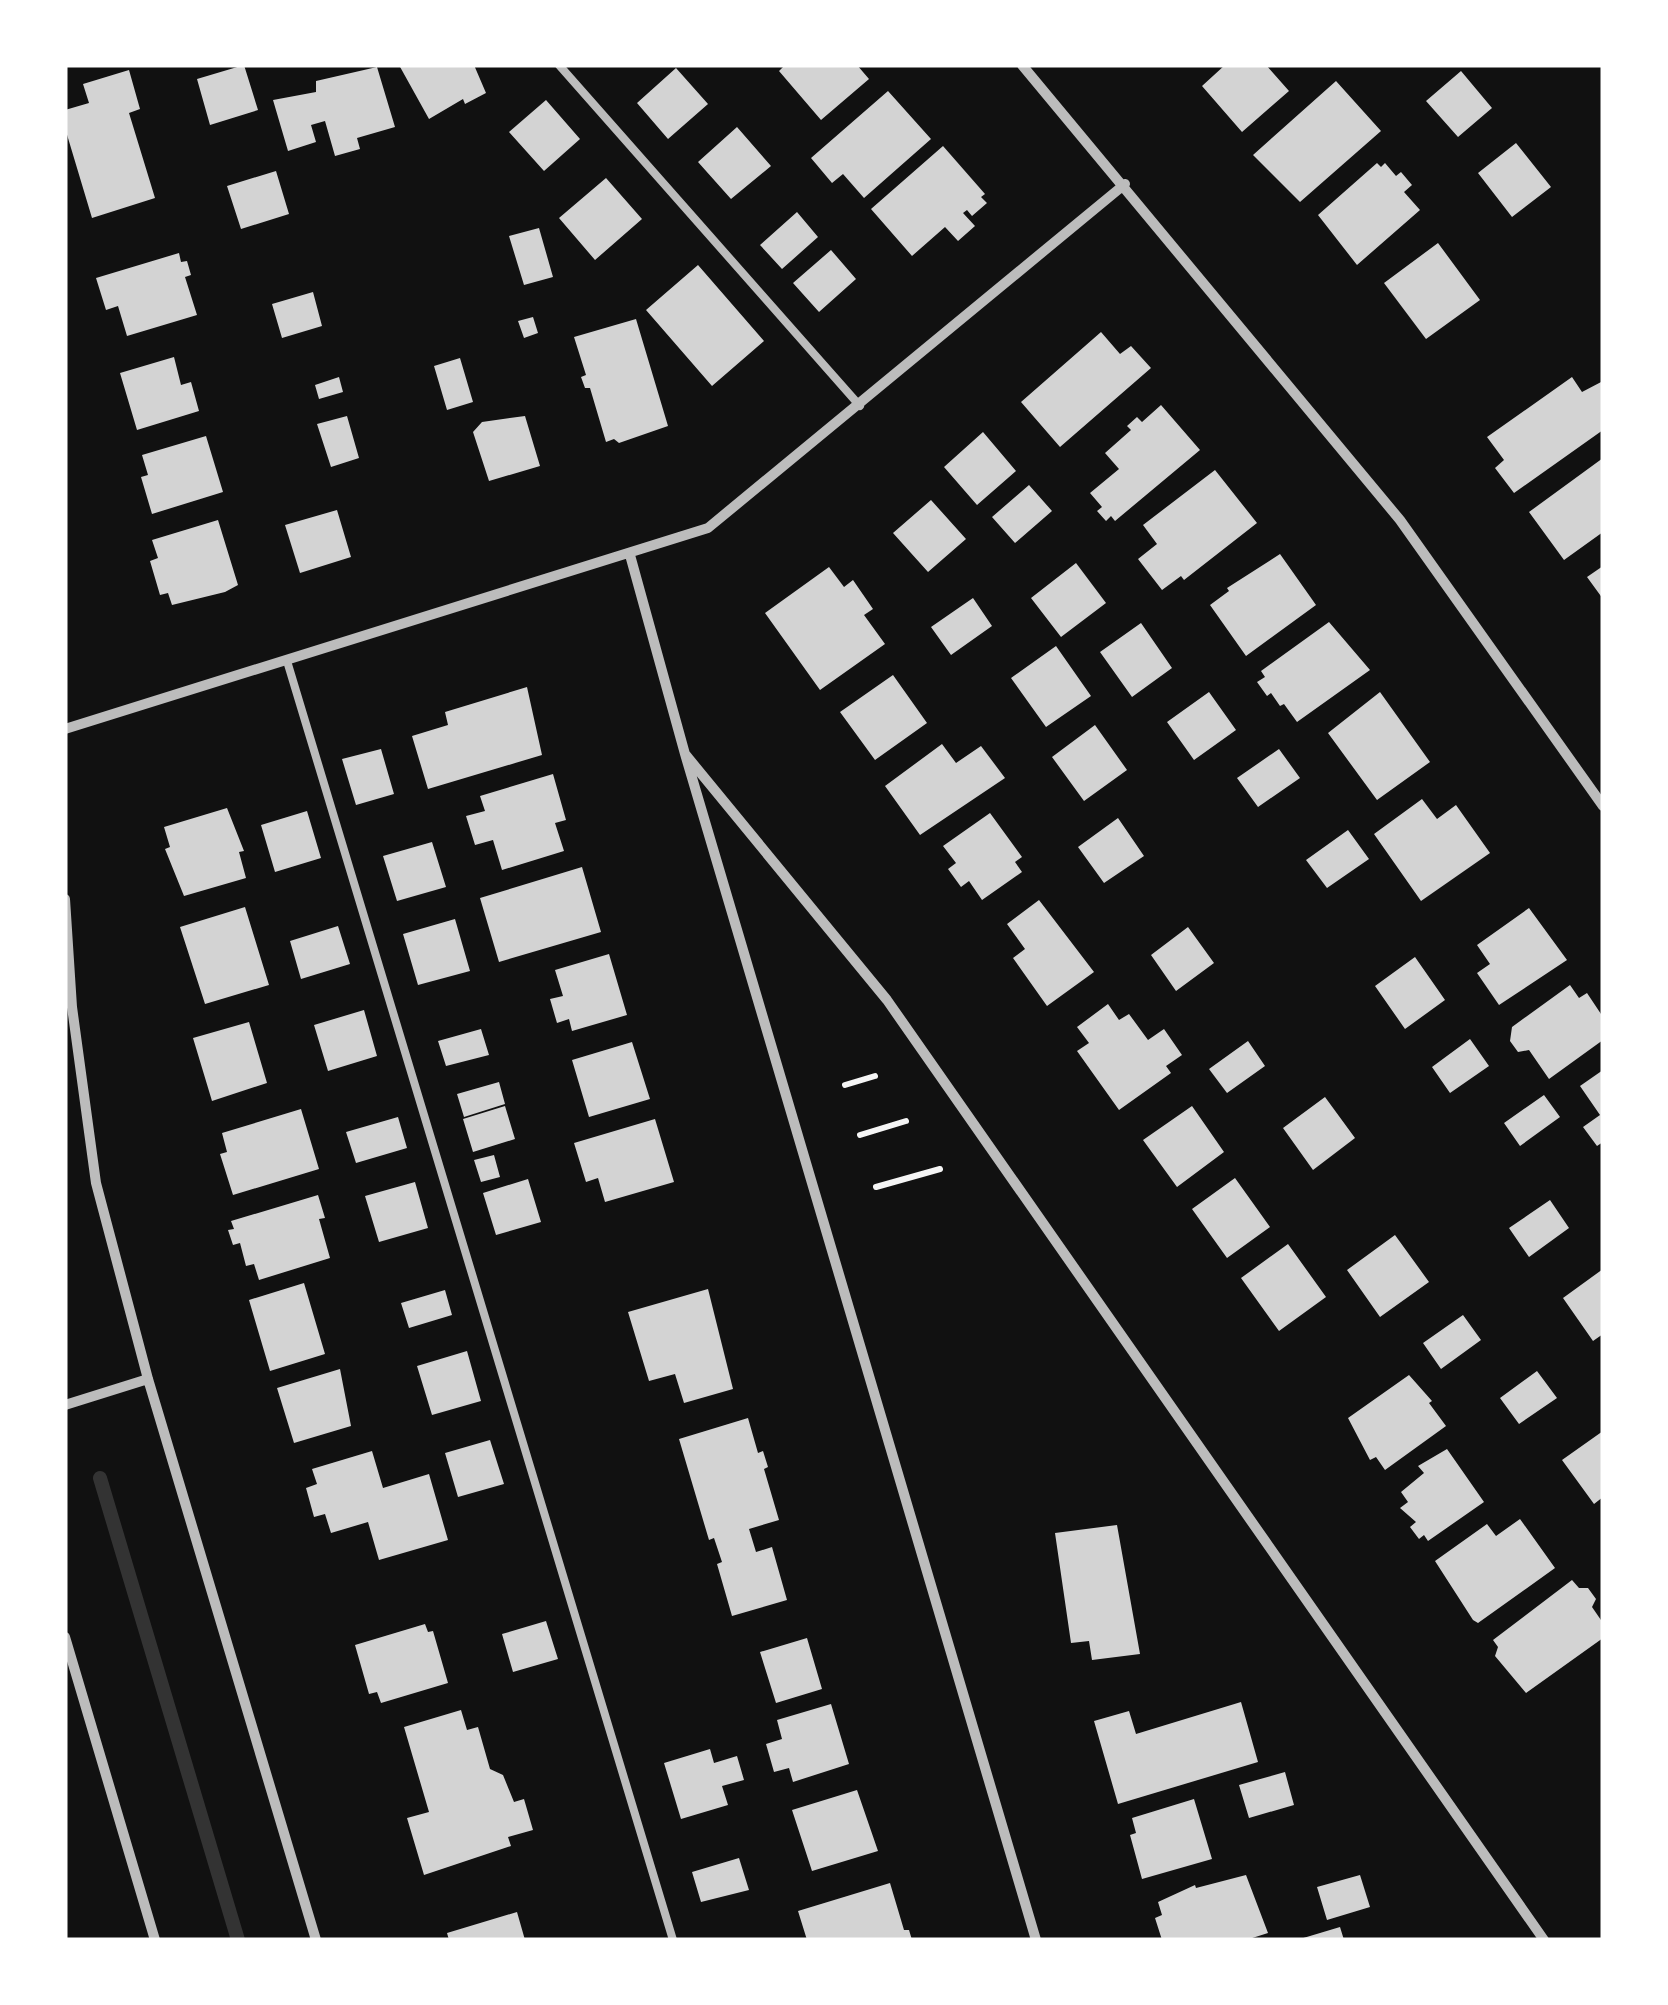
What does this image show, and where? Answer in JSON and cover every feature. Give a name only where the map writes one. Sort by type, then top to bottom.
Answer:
[{"type":"street","points":[[1022,65],[1125,184],[1400,520],[1603,806]]},
{"type":"street","points":[[65,729],[708,528],[1125,184]]},
{"type":"street","points":[[630,555],[685,754],[1036,1940]]},
{"type":"street","points":[[685,754],[887,1000],[1544,1940]]},
{"type":"street","points":[[65,898],[72,1007],[96,1182],[148,1379],[316,1940]]},
{"type":"street","points":[[65,1405],[148,1379]]},
{"type":"street","points":[[65,1637],[155,1940]]},
{"type":"lane","points":[[559,65],[860,406]]},
{"type":"lane","points":[[286,661],[673,1940]]},
{"type":"path","points":[[845,1085],[874,1076]]},
{"type":"path","points":[[860,1135],[906,1121]]},
{"type":"path","points":[[876,1187],[940,1169]]},
{"type":"building","points":[[244,65],[258,110],[210,125],[197,79]]},
{"type":"building","points":[[399,65],[474,65],[486,93],[465,104],[463,99],[429,119]]},
{"type":"building","points":[[785,65],[857,65],[869,79],[821,120],[779,71]]},
{"type":"building","points":[[1225,65],[1266,65],[1289,91],[1242,132],[1202,86]]},
{"type":"building","points":[[377,67],[395,127],[357,138],[360,149],[335,156],[325,121],[311,125],[316,142],[288,151],[273,100],[316,92],[316,81]]},
{"type":"building","points":[[676,68],[708,104],[668,139],[637,103]]},
{"type":"building","points":[[129,70],[140,109],[129,113],[155,198],[92,218],[65,128],[65,110],[89,103],[83,84]]},
{"type":"building","points":[[1461,71],[1492,108],[1458,137],[1426,101]]},
{"type":"building","points":[[1336,81],[1381,131],[1300,202],[1253,155]]},
{"type":"building","points":[[888,91],[931,139],[864,198],[843,174],[832,183],[811,158]]},
{"type":"building","points":[[546,100],[580,139],[544,171],[509,132]]},
{"type":"building","points":[[737,127],[771,166],[731,199],[698,162]]},
{"type":"building","points":[[1516,143],[1551,187],[1512,217],[1478,173]]},
{"type":"building","points":[[943,146],[985,194],[981,197],[987,203],[972,216],[967,210],[963,213],[975,226],[958,241],[945,227],[912,256],[871,209]]},
{"type":"building","points":[[1377,163],[1381,167],[1385,163],[1396,176],[1401,172],[1412,185],[1404,192],[1420,210],[1357,265],[1318,215]]},
{"type":"building","points":[[276,171],[289,214],[241,229],[227,186]]},
{"type":"building","points":[[606,178],[642,219],[595,260],[559,218]]},
{"type":"building","points":[[797,212],[818,237],[782,269],[760,245]]},
{"type":"building","points":[[539,228],[553,277],[524,285],[509,236]]},
{"type":"building","points":[[1438,243],[1480,300],[1426,339],[1384,283]]},
{"type":"building","points":[[831,250],[856,279],[819,312],[793,283]]},
{"type":"building","points":[[179,253],[181,262],[187,261],[191,275],[185,277],[197,315],[127,336],[118,306],[106,310],[96,278]]},
{"type":"building","points":[[698,265],[764,341],[712,386],[646,310]]},
{"type":"building","points":[[313,292],[322,326],[282,338],[272,304]]},
{"type":"building","points":[[533,317],[538,333],[524,338],[518,321]]},
{"type":"building","points":[[636,319],[668,426],[619,443],[614,439],[606,442],[590,388],[585,388],[581,377],[586,375],[574,337]]},
{"type":"building","points":[[1101,332],[1120,354],[1131,346],[1151,368],[1060,447],[1021,402]]},
{"type":"building","points":[[174,357],[181,385],[191,382],[199,411],[137,430],[120,373]]},
{"type":"building","points":[[460,358],[473,402],[447,410],[434,366]]},
{"type":"building","points":[[339,377],[343,392],[319,399],[315,385]]},
{"type":"building","points":[[1572,377],[1582,392],[1603,381],[1603,430],[1514,493],[1495,468],[1504,460],[1487,437]]},
{"type":"building","points":[[1161,405],[1200,450],[1115,521],[1111,516],[1106,521],[1097,511],[1102,507],[1090,493],[1119,469],[1105,453],[1131,430],[1127,426],[1137,417],[1142,422]]},
{"type":"building","points":[[347,416],[359,458],[331,467],[317,424]]},
{"type":"building","points":[[525,416],[540,466],[489,481],[473,432],[482,422]]},
{"type":"building","points":[[983,432],[1016,471],[977,505],[944,467]]},
{"type":"building","points":[[206,436],[223,492],[152,514],[141,477],[148,475],[142,455]]},
{"type":"building","points":[[1603,458],[1603,532],[1564,560],[1529,512]]},
{"type":"building","points":[[1215,470],[1257,523],[1184,580],[1181,576],[1162,590],[1138,559],[1157,544],[1143,525]]},
{"type":"building","points":[[1029,485],[1052,511],[1015,543],[992,517]]},
{"type":"building","points":[[931,500],[966,539],[928,572],[893,533]]},
{"type":"building","points":[[337,510],[351,557],[300,573],[285,525]]},
{"type":"building","points":[[218,520],[238,585],[172,605],[168,593],[160,595],[150,561],[158,558],[152,540]]},
{"type":"building","points":[[1280,554],[1316,605],[1246,656],[1210,605],[1229,591],[1227,588]]},
{"type":"building","points":[[1076,563],[1106,603],[1061,637],[1031,598]]},
{"type":"building","points":[[1603,566],[1603,599],[1587,577]]},
{"type":"building","points":[[829,567],[844,587],[853,580],[873,609],[864,615],[885,644],[820,690],[765,613]]},
{"type":"building","points":[[973,598],[992,626],[951,655],[931,627]]},
{"type":"building","points":[[1329,622],[1370,670],[1297,722],[1284,704],[1280,706],[1271,693],[1267,696],[1257,682],[1265,677],[1261,671]]},
{"type":"building","points":[[1141,623],[1172,668],[1132,697],[1100,652]]},
{"type":"building","points":[[1056,646],[1091,696],[1046,727],[1011,678]]},
{"type":"building","points":[[893,675],[927,723],[875,760],[840,712]]},
{"type":"building","points":[[527,687],[542,755],[428,789],[412,736],[448,725],[445,712]]},
{"type":"building","points":[[1209,692],[1236,730],[1194,760],[1167,722]]},
{"type":"building","points":[[1380,692],[1430,762],[1377,800],[1328,733]]},
{"type":"building","points":[[1095,725],[1127,770],[1084,801],[1052,757]]},
{"type":"building","points":[[942,744],[956,763],[981,746],[1005,778],[920,835],[885,786]]},
{"type":"building","points":[[381,749],[394,794],[356,805],[342,759]]},
{"type":"building","points":[[1279,749],[1300,778],[1258,807],[1237,778]]},
{"type":"building","points":[[553,774],[566,820],[555,823],[564,851],[502,870],[493,840],[475,845],[466,816],[485,811],[480,796]]},
{"type":"building","points":[[1422,799],[1437,819],[1456,805],[1490,853],[1421,901],[1374,834]]},
{"type":"building","points":[[227,808],[244,851],[239,852],[246,878],[184,896],[165,849],[170,847],[164,827]]},
{"type":"building","points":[[307,811],[321,858],[275,872],[261,825]]},
{"type":"building","points":[[990,813],[1022,857],[1015,862],[1022,872],[982,900],[969,881],[961,887],[948,869],[956,863],[943,846]]},
{"type":"building","points":[[1118,818],[1144,856],[1104,883],[1078,847]]},
{"type":"building","points":[[1348,830],[1369,859],[1327,888],[1306,860]]},
{"type":"building","points":[[432,842],[446,887],[397,901],[383,856]]},
{"type":"building","points":[[582,867],[601,932],[499,962],[480,898]]},
{"type":"building","points":[[1039,900],[1094,972],[1047,1006],[1013,958],[1025,949],[1007,924]]},
{"type":"building","points":[[245,907],[269,985],[205,1004],[180,927]]},
{"type":"building","points":[[1529,908],[1567,960],[1499,1005],[1477,973],[1490,964],[1477,945]]},
{"type":"building","points":[[455,919],[470,971],[418,985],[403,934]]},
{"type":"building","points":[[338,926],[350,964],[301,979],[290,941]]},
{"type":"building","points":[[1188,927],[1214,963],[1176,991],[1151,955]]},
{"type":"building","points":[[609,954],[627,1015],[572,1031],[569,1019],[557,1023],[550,999],[563,996],[555,970]]},
{"type":"building","points":[[1415,957],[1445,1000],[1405,1029],[1375,986]]},
{"type":"building","points":[[1570,985],[1579,998],[1587,993],[1603,1017],[1603,1040],[1549,1079],[1529,1050],[1518,1052],[1510,1041],[1512,1027]]},
{"type":"building","points":[[1108,1004],[1119,1020],[1129,1014],[1148,1040],[1164,1029],[1182,1055],[1166,1066],[1171,1073],[1119,1110],[1077,1051],[1089,1043],[1077,1027]]},
{"type":"building","points":[[364,1010],[377,1056],[328,1071],[314,1025]]},
{"type":"building","points":[[249,1022],[267,1083],[212,1101],[193,1038]]},
{"type":"building","points":[[481,1029],[489,1055],[446,1066],[438,1041]]},
{"type":"building","points":[[1470,1039],[1489,1066],[1450,1093],[1432,1067]]},
{"type":"building","points":[[1248,1041],[1265,1066],[1227,1093],[1209,1069]]},
{"type":"building","points":[[632,1042],[650,1099],[589,1117],[572,1060]]},
{"type":"building","points":[[1603,1070],[1603,1142],[1597,1146],[1583,1127],[1600,1115],[1580,1086]]},
{"type":"building","points":[[499,1082],[505,1104],[464,1117],[457,1094]]},
{"type":"building","points":[[1544,1095],[1560,1117],[1520,1146],[1504,1123]]},
{"type":"building","points":[[1325,1097],[1355,1138],[1313,1170],[1283,1128]]},
{"type":"building","points":[[505,1106],[515,1139],[473,1152],[463,1119]]},
{"type":"building","points":[[1192,1106],[1224,1152],[1177,1187],[1143,1140]]},
{"type":"building","points":[[301,1109],[319,1169],[233,1195],[220,1154],[227,1152],[222,1133]]},
{"type":"building","points":[[398,1117],[407,1148],[356,1163],[346,1132]]},
{"type":"building","points":[[655,1119],[674,1182],[605,1202],[598,1178],[586,1182],[574,1143]]},
{"type":"building","points":[[494,1155],[500,1177],[481,1182],[474,1160]]},
{"type":"building","points":[[1235,1178],[1270,1227],[1227,1258],[1192,1209]]},
{"type":"building","points":[[528,1179],[541,1222],[496,1235],[483,1193]]},
{"type":"building","points":[[415,1182],[428,1228],[379,1242],[365,1196]]},
{"type":"building","points":[[318,1195],[325,1218],[319,1219],[330,1258],[259,1280],[254,1264],[246,1266],[240,1243],[233,1245],[228,1230],[234,1229],[231,1221]]},
{"type":"building","points":[[1550,1200],[1569,1228],[1529,1257],[1509,1228]]},
{"type":"building","points":[[1395,1235],[1429,1282],[1380,1317],[1347,1270]]},
{"type":"building","points":[[1288,1244],[1326,1297],[1279,1331],[1241,1278]]},
{"type":"building","points":[[1603,1269],[1603,1334],[1593,1341],[1563,1298]]},
{"type":"building","points":[[304,1283],[325,1354],[270,1371],[249,1300]]},
{"type":"building","points":[[708,1289],[733,1389],[684,1403],[675,1374],[649,1381],[628,1312]]},
{"type":"building","points":[[445,1290],[452,1315],[409,1328],[401,1303]]},
{"type":"building","points":[[1463,1315],[1481,1340],[1441,1369],[1423,1343]]},
{"type":"building","points":[[467,1351],[481,1401],[432,1415],[417,1366]]},
{"type":"building","points":[[340,1369],[351,1426],[294,1443],[277,1388]]},
{"type":"building","points":[[1537,1371],[1557,1398],[1519,1424],[1500,1398]]},
{"type":"building","points":[[1409,1375],[1432,1401],[1429,1403],[1446,1426],[1385,1470],[1376,1457],[1370,1460],[1348,1418]]},
{"type":"building","points":[[748,1418],[758,1453],[763,1451],[768,1467],[764,1469],[779,1520],[749,1529],[756,1552],[772,1547],[787,1600],[732,1616],[717,1564],[722,1562],[714,1538],[709,1540],[679,1439]]},
{"type":"building","points":[[1603,1431],[1603,1497],[1594,1504],[1562,1460]]},
{"type":"building","points":[[490,1440],[504,1484],[458,1497],[445,1453]]},
{"type":"building","points":[[1447,1449],[1484,1502],[1428,1541],[1424,1535],[1419,1539],[1410,1527],[1416,1522],[1400,1508],[1408,1502],[1401,1492],[1424,1473],[1418,1466]]},
{"type":"building","points":[[372,1451],[383,1488],[429,1474],[448,1540],[379,1560],[368,1522],[331,1533],[325,1514],[314,1517],[306,1488],[317,1484],[312,1469]]},
{"type":"building","points":[[1520,1519],[1555,1568],[1478,1623],[1435,1561],[1487,1524],[1496,1536]]},
{"type":"building","points":[[1117,1525],[1140,1654],[1092,1660],[1089,1641],[1071,1643],[1055,1533]]},
{"type":"building","points":[[1572,1580],[1579,1588],[1588,1588],[1596,1599],[1592,1607],[1603,1623],[1603,1638],[1526,1693],[1495,1656],[1498,1647],[1493,1640]]},
{"type":"building","points":[[546,1621],[558,1659],[513,1672],[502,1634]]},
{"type":"building","points":[[425,1624],[428,1632],[433,1631],[448,1683],[381,1703],[377,1692],[369,1694],[355,1645]]},
{"type":"building","points":[[807,1638],[822,1689],[776,1703],[760,1652]]},
{"type":"building","points":[[1241,1702],[1258,1762],[1118,1804],[1094,1721],[1129,1711],[1136,1734]]},
{"type":"building","points":[[831,1704],[849,1764],[793,1782],[789,1768],[774,1772],[766,1744],[782,1739],[777,1720]]},
{"type":"building","points":[[461,1710],[467,1730],[478,1727],[490,1769],[503,1775],[514,1802],[524,1799],[533,1830],[508,1837],[511,1846],[424,1875],[407,1818],[429,1812],[404,1727]]},
{"type":"building","points":[[710,1749],[714,1763],[737,1756],[744,1780],[722,1786],[728,1805],[681,1819],[664,1763]]},
{"type":"building","points":[[1285,1772],[1294,1805],[1249,1818],[1239,1785]]},
{"type":"building","points":[[857,1790],[878,1851],[812,1871],[792,1810]]},
{"type":"building","points":[[1194,1799],[1212,1859],[1142,1879],[1130,1835],[1136,1833],[1132,1818]]},
{"type":"building","points":[[739,1858],[749,1890],[701,1902],[692,1872]]},
{"type":"building","points":[[1246,1875],[1268,1933],[1246,1940],[1162,1940],[1155,1918],[1162,1915],[1158,1902],[1195,1885],[1196,1888]]},
{"type":"building","points":[[1360,1875],[1370,1907],[1327,1920],[1317,1887]]},
{"type":"building","points":[[890,1883],[904,1930],[909,1930],[912,1940],[807,1940],[798,1911]]},
{"type":"building","points":[[517,1912],[525,1940],[449,1940],[447,1933]]},
{"type":"building","points":[[1340,1927],[1344,1940],[1300,1939]]},
{"type":"waterway","points":[[100,1478],[238,1940]]}]
